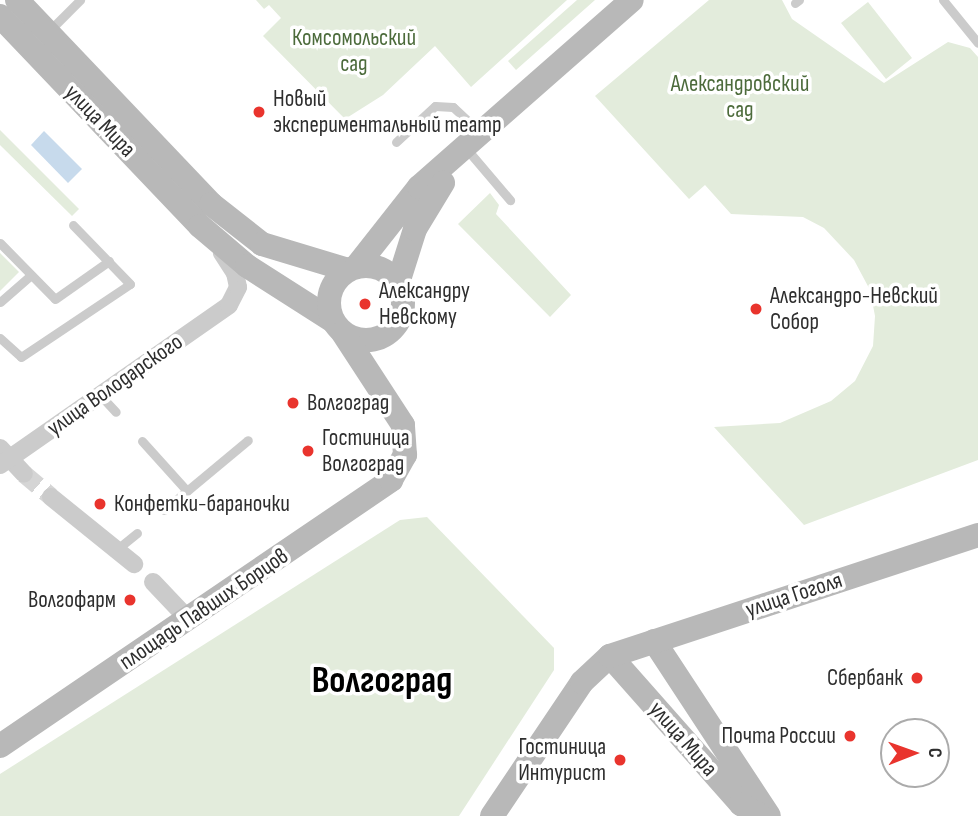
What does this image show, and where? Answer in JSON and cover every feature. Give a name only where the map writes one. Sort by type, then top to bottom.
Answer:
[{"type":"street","points":[[17,0],[211,204],[262,244],[352,268],[384,270],[398,283]]},
{"type":"street","points":[[482,137],[428,200],[398,283],[402,314],[388,333],[361,341],[338,327],[330,292],[419,187],[482,137],[632,0]]},
{"type":"street","name":"улица Мира","points":[[0,16],[200,226],[247,266],[338,327]]},
{"type":"street","name":"улица Володарского","points":[[4,457],[100,396],[229,305],[238,288],[235,273],[200,226]]},
{"type":"street","name":"площадь Павших Борцов","points":[[0,746],[380,491],[401,465],[406,445],[403,425],[338,327]]},
{"type":"street","points":[[4,457],[24,474]]},
{"type":"street","points":[[51,497],[134,564]]},
{"type":"street","name":"улица Гоголя","points":[[610,656],[978,535]]},
{"type":"street","points":[[153,582],[188,619]]},
{"type":"street","name":"улица Мира","points":[[654,641],[769,816]]},
{"type":"street","points":[[492,816],[582,681],[610,656]]},
{"type":"street","name":"улица Мира","points":[[610,656],[741,804],[761,816]]},
{"type":"lane","points":[[48,32],[80,0]]},
{"type":"lane","points":[[943,0],[978,43]]},
{"type":"lane","points":[[396,142],[423,115],[444,105],[461,112],[482,137],[510,200]]},
{"type":"lane","points":[[0,338],[21,357],[131,284],[73,225]]},
{"type":"lane","points":[[0,243],[55,299],[109,261]]},
{"type":"lane","points":[[0,302],[31,275]]},
{"type":"lane","points":[[100,396],[116,412]]},
{"type":"lane","points":[[164,510],[248,440]]},
{"type":"lane","points":[[142,441],[187,491]]},
{"type":"lane","points":[[116,550],[137,533]]},
{"type":"green space","name":"Комсомольский сад","points":[[256,0],[567,0],[471,87],[435,46],[383,95],[345,119],[263,36],[281,18],[269,5],[264,9]]},
{"type":"green space","points":[[577,0],[595,0],[516,70],[508,61]]},
{"type":"green space","name":"Александровский сад","points":[[709,0],[782,0],[792,19],[884,83],[948,42],[970,48],[978,57],[978,460],[804,525],[714,427],[780,423],[831,401],[855,381],[873,346],[875,316],[870,290],[854,260],[824,228],[803,217],[731,214],[705,185],[689,199],[595,96]]},
{"type":"green space","points":[[868,2],[912,58],[886,79],[841,23]]},
{"type":"green space","points":[[0,130],[79,209],[72,216],[0,145]]},
{"type":"green space","points":[[490,193],[499,205],[496,214],[571,295],[550,317],[458,224]]},
{"type":"green space","points":[[0,253],[19,272],[0,291]]},
{"type":"green space","points":[[427,517],[554,648],[554,670],[459,816],[0,816],[0,774],[400,520]]},
{"type":"water","points":[[44,131],[82,169],[68,183],[31,145]]},
{"type":"tunnel","points":[[24,474],[51,497]]},
{"type":"place","name":"Новый экспериментальный театр","points":[[259,112]]},
{"type":"place","name":"Александру Невскому","points":[[365,304]]},
{"type":"place","name":"Александро-Невский Собор","points":[[756,309]]},
{"type":"place","name":"Волгоград","points":[[293,403]]},
{"type":"place","name":"Гостиница Волгоград","points":[[308,451]]},
{"type":"place","name":"Конфетки-бараночки","points":[[100,504]]},
{"type":"place","name":"Волгофарм","points":[[130,600]]},
{"type":"place","name":"Сбербанк","points":[[917,678]]},
{"type":"place","name":"Почта России","points":[[850,736]]},
{"type":"place","name":"Гостиница Интурист","points":[[620,760]]},
{"type":"district","name":"Волгоград","points":[[382,681]]}]
